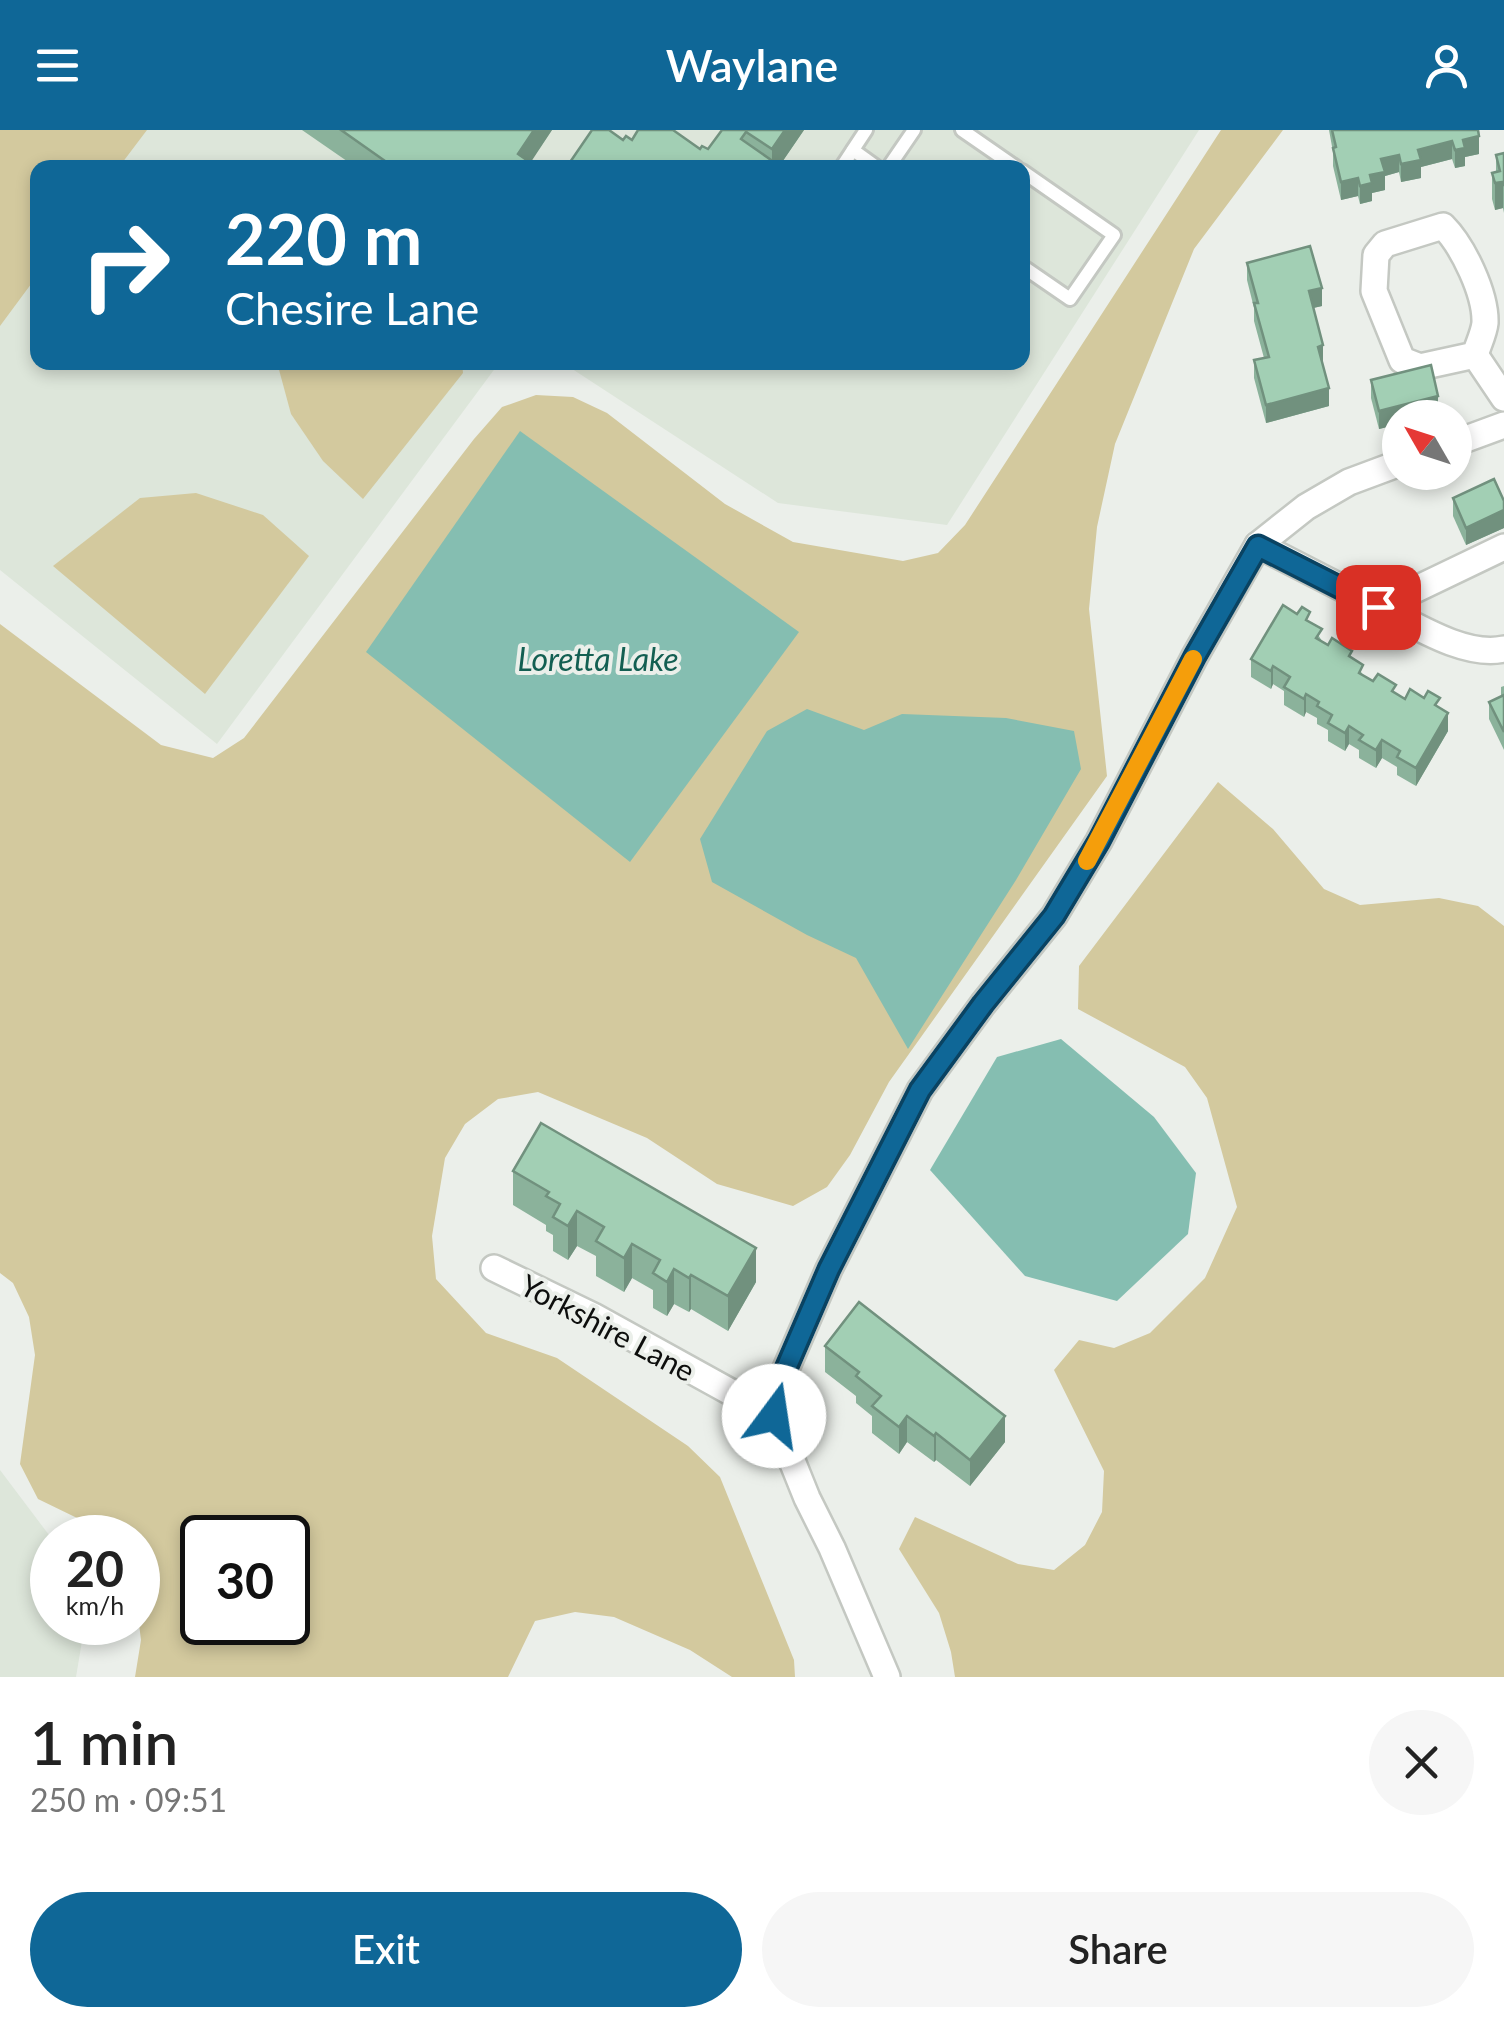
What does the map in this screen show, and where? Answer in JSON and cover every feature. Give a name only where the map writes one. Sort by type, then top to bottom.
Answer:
[{"type":"street","points":[[1443,226],[1457,240],[1481,297],[1485,325],[1475,355],[1420,368],[1402,360],[1374,290],[1376,255],[1385,244],[1443,226]]},
{"type":"street","points":[[1475,355],[1504,398]]},
{"type":"street","points":[[1472,437],[1504,425]]},
{"type":"street","points":[[888,1677],[774,1416],[775,1394],[829,1269],[920,1090],[1054,916],[1099,841],[1195,656],[1258,546],[1306,507],[1349,482],[1382,470]]},
{"type":"street","points":[[1258,546],[1452,642],[1476,649],[1504,648]]},
{"type":"street","points":[[1378,607],[1504,547]]},
{"type":"street","name":"Yorkshire Lane","points":[[494,1268],[593,1316],[774,1416]]},
{"type":"lane","points":[[846,160],[866,130]]},
{"type":"lane","points":[[893,160],[914,130]]},
{"type":"lane","points":[[962,130],[1006,160]]},
{"type":"lane","points":[[852,150],[866,160]]},
{"type":"lane","points":[[1030,177],[1114,234],[1070,298],[1030,271]]},
{"type":"shaded area","points":[[0,130],[1199,130],[947,525],[778,503],[574,370],[1030,370],[1030,160],[30,160],[30,370],[494,370],[217,744],[0,570]]},
{"type":"shaded area","points":[[0,130],[147,130],[124,160],[30,160],[30,285],[0,326]]},
{"type":"shaded area","points":[[1221,130],[1283,130],[1194,249],[1115,444],[1097,527],[1089,609],[1107,776],[889,1082],[850,1155],[827,1187],[793,1206],[717,1184],[647,1138],[538,1092],[498,1099],[465,1124],[445,1158],[432,1236],[436,1279],[486,1333],[557,1358],[688,1446],[720,1477],[794,1660],[795,1677],[732,1677],[690,1650],[614,1617],[575,1612],[535,1621],[508,1677],[135,1677],[140,1645],[160,1645],[160,1515],[71,1515],[38,1499],[20,1464],[35,1355],[29,1317],[13,1283],[0,1273],[0,624],[161,745],[213,758],[244,738],[502,407],[536,395],[573,397],[607,413],[725,504],[793,542],[903,561],[938,553],[965,525]]},
{"type":"shaded area","points":[[279,370],[463,370],[363,499],[323,461],[291,414]]},
{"type":"shaded area","points":[[196,493],[263,515],[309,556],[205,694],[53,566],[140,498]]},
{"type":"shaded area","points":[[1218,782],[1273,829],[1324,889],[1360,905],[1439,898],[1478,906],[1504,926],[1504,1677],[955,1677],[939,1613],[899,1549],[915,1517],[1018,1564],[1054,1570],[1085,1545],[1102,1512],[1104,1471],[1054,1370],[1079,1340],[1114,1348],[1150,1333],[1205,1278],[1237,1207],[1207,1098],[1185,1067],[1078,1009],[1079,966]]},
{"type":"shaded area","points":[[0,1470],[34,1515],[30,1515],[30,1645],[81,1645],[76,1677],[0,1677]]},
{"type":"water","name":"Loretta Lake","points":[[520,431],[799,632],[630,862],[366,652]]},
{"type":"water","points":[[807,709],[864,730],[902,714],[1006,718],[1074,731],[1081,769],[1016,880],[908,1049],[856,958],[712,882],[700,839],[767,731]]},
{"type":"water","points":[[1061,1039],[1154,1117],[1196,1173],[1188,1234],[1117,1301],[1025,1276],[930,1170],[997,1057]]},
{"type":"building","points":[[341,130],[534,130],[518,154],[527,160],[384,160]]},
{"type":"building","points":[[592,130],[609,130],[623,140],[626,136],[632,140],[638,130],[673,130],[700,149],[708,149],[722,130],[785,130],[772,149],[746,132],[741,139],[771,160],[571,160]]},
{"type":"building","points":[[1332,130],[1478,130],[1479,136],[1463,140],[1465,148],[1455,150],[1452,141],[1418,150],[1421,160],[1401,164],[1399,155],[1381,159],[1385,172],[1370,175],[1372,183],[1360,186],[1358,178],[1341,182]]},
{"type":"building","points":[[1504,153],[1504,186],[1503,182],[1495,183],[1492,173],[1500,171],[1496,155]]},
{"type":"building","points":[[1310,246],[1322,288],[1309,291],[1329,388],[1266,405],[1254,360],[1269,357],[1247,263]]},
{"type":"building","points":[[1431,365],[1438,396],[1382,400],[1379,411],[1371,380]]},
{"type":"building","points":[[1494,479],[1504,510],[1466,528],[1453,498]]},
{"type":"building","points":[[1283,605],[1297,614],[1302,607],[1310,612],[1306,620],[1322,629],[1316,638],[1328,645],[1332,638],[1352,651],[1349,656],[1363,665],[1359,673],[1373,681],[1378,674],[1396,685],[1392,691],[1405,699],[1410,689],[1424,698],[1428,691],[1440,698],[1435,705],[1448,713],[1416,768],[1397,757],[1400,751],[1382,740],[1376,750],[1359,740],[1363,735],[1349,726],[1345,733],[1328,723],[1332,715],[1317,706],[1319,702],[1306,694],[1304,699],[1284,687],[1290,677],[1251,659]]},
{"type":"building","points":[[1504,695],[1504,732],[1489,702]]},
{"type":"building","points":[[541,1123],[756,1248],[728,1296],[674,1269],[667,1282],[653,1273],[660,1260],[632,1244],[624,1258],[596,1241],[604,1227],[577,1211],[568,1226],[553,1217],[560,1204],[546,1196],[549,1192],[513,1171]]},
{"type":"building","points":[[859,1302],[1005,1416],[970,1460],[907,1416],[899,1427],[872,1406],[881,1396],[856,1376],[859,1372],[825,1346]]},
{"type":"slow traffic","points":[[1087,861],[1193,659]]},
{"type":"route","points":[[774,1416],[775,1394],[829,1269],[920,1090],[1054,916],[1099,841],[1195,656],[1258,546],[1378,607]]}]
